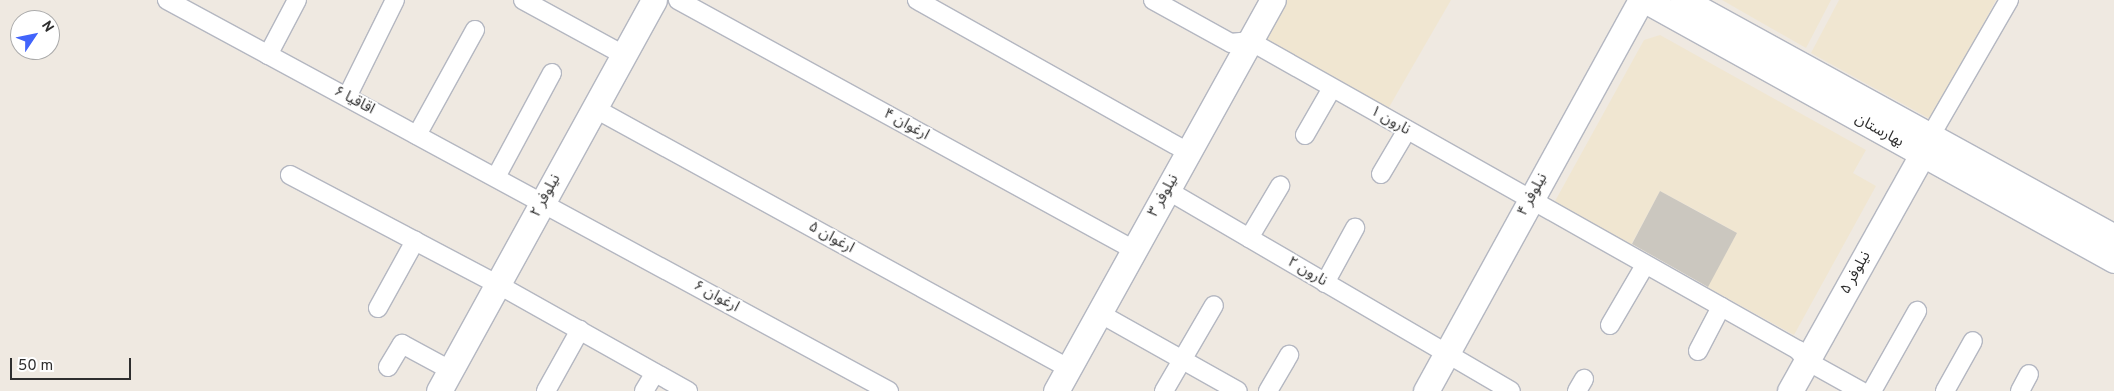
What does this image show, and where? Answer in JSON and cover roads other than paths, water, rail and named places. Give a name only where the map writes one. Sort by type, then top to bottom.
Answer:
[{"type":"street","name":"اقاقیا ۶","points":[[167,0],[542,202]]},
{"type":"street","points":[[268,55],[297,0]]},
{"type":"street","points":[[346,97],[395,0]]},
{"type":"street","points":[[523,0],[624,54]]},
{"type":"street","name":"نیلوفر ۲","points":[[444,381],[654,0]]},
{"type":"street","name":"ارغوان ۴","points":[[678,0],[1134,250]]},
{"type":"street","points":[[917,0],[1188,152]]},
{"type":"street","points":[[1153,0],[1231,43],[1250,41]]},
{"type":"street","name":"نیلوفر ۳","points":[[1056,391],[1273,0]]},
{"type":"street","name":"نیلوفر ۴","points":[[1426,391],[1641,0]]},
{"type":"street","name":"بهارستان","points":[[1645,0],[1927,145],[2091,222],[2114,237]]},
{"type":"street","name":"بهارستان","points":[[1683,0],[1927,145],[2059,232],[2114,260]]},
{"type":"street","points":[[1927,145],[2009,0]]},
{"type":"street","points":[[417,135],[475,30]]},
{"type":"street","name":"نارون ۱","points":[[1250,41],[1798,350],[1807,362],[1861,391]]},
{"type":"street","points":[[496,178],[552,73]]},
{"type":"street","points":[[1305,135],[1332,88]]},
{"type":"street","name":"ارغوان ۵","points":[[594,108],[1068,368]]},
{"type":"street","points":[[1381,174],[1407,130]]},
{"type":"street","name":"نیلوفر ۵","points":[[1790,391],[1927,145]]},
{"type":"street","points":[[290,175],[497,284],[688,391]]},
{"type":"street","points":[[1249,238],[1280,186]]},
{"type":"street","name":"نارون ۲","points":[[1167,190],[1446,355],[1511,391]]},
{"type":"street","name":"ارغوان ۶","points":[[542,202],[889,391]]},
{"type":"street","points":[[2091,222],[2114,230]]},
{"type":"street","points":[[1325,283],[1355,228]]},
{"type":"street","points":[[2059,232],[2096,261],[2114,271]]},
{"type":"street","points":[[378,308],[415,241]]},
{"type":"street","points":[[1610,325],[1645,265]]},
{"type":"street","points":[[1164,391],[1214,305]]},
{"type":"street","points":[[1698,351],[1721,307]]},
{"type":"street","points":[[1872,391],[1917,311]]},
{"type":"street","points":[[1099,313],[1238,391]]},
{"type":"street","points":[[546,391],[580,330]]},
{"type":"street","points":[[1945,391],[1974,341]]},
{"type":"street","points":[[388,367],[402,344],[444,381]]},
{"type":"street","points":[[1268,391],[1288,355]]},
{"type":"street","points":[[644,391],[655,373]]},
{"type":"street","points":[[2020,391],[2030,374]]}]
